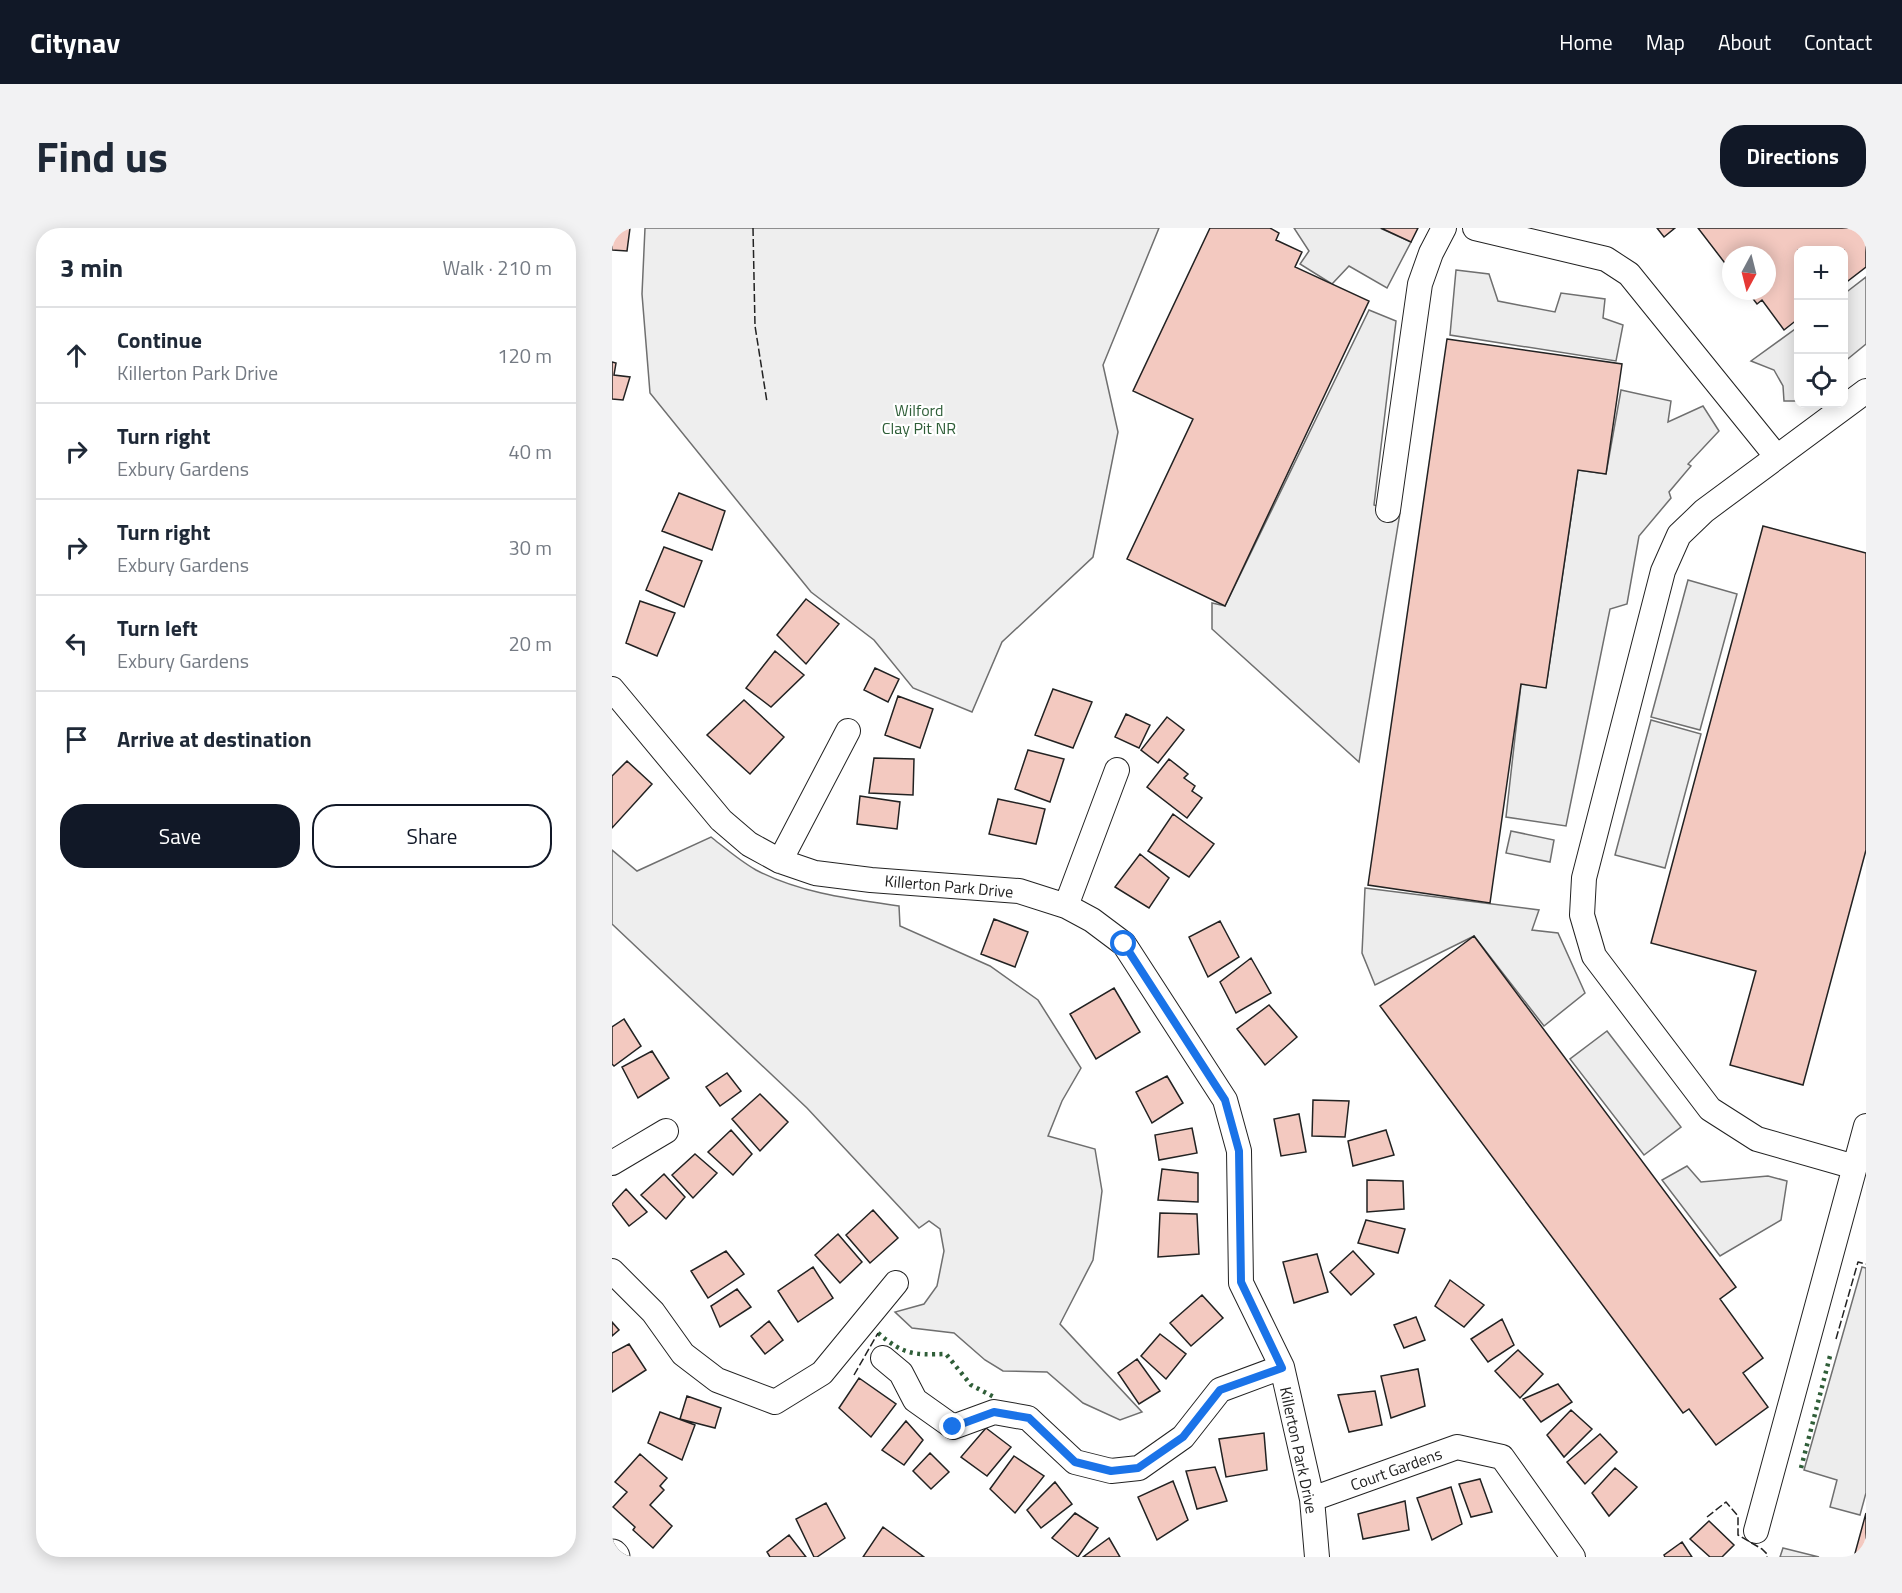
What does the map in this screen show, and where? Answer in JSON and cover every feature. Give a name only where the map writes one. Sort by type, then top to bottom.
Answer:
[{"type":"street","points":[[1388,510],[1420,284],[1431,253],[1444,228]]},
{"type":"street","points":[[1475,228],[1606,259],[1629,274],[1777,457]]},
{"type":"street","points":[[1855,1167],[1757,1139],[1710,1109],[1594,956],[1582,915],[1584,878],[1663,571],[1679,535],[1704,511],[1866,391]]},
{"type":"street","name":"Killerton Park Drive","points":[[612,689],[721,820],[749,844],[780,861],[815,873],[1019,891],[1066,906],[1092,920],[1124,944],[1225,1100],[1239,1151],[1241,1282],[1282,1368],[1312,1499],[1317,1557]]},
{"type":"street","points":[[780,861],[848,731]]},
{"type":"street","points":[[1066,906],[1117,770]]},
{"type":"street","points":[[1756,1531],[1866,1126]]},
{"type":"street","points":[[612,1163],[666,1131]]},
{"type":"street","points":[[612,1271],[654,1312],[683,1354],[717,1380],[775,1402],[822,1373],[896,1283]]},
{"type":"street","points":[[883,1358],[902,1373],[915,1400],[953,1427],[994,1412],[1029,1418],[1075,1462],[1111,1471],[1138,1468],[1183,1437],[1220,1390],[1282,1368]]},
{"type":"street","name":"Court Gardens","points":[[1312,1499],[1457,1447],[1468,1449],[1502,1457],[1573,1557]]},
{"type":"green space","name":"Wilford Clay Pit NR","points":[[645,228],[1159,228],[1103,365],[1118,432],[1093,557],[1002,642],[972,712],[913,688],[874,640],[811,592],[650,393],[642,294]]},
{"type":"green space","points":[[711,837],[756,870],[773,878],[826,894],[899,906],[900,926],[990,966],[1038,1000],[1081,1068],[1062,1101],[1048,1136],[1095,1149],[1102,1191],[1093,1260],[1060,1324],[1142,1412],[1120,1420],[1083,1403],[1047,1372],[1003,1371],[985,1360],[954,1333],[912,1328],[895,1312],[924,1304],[937,1286],[944,1251],[940,1229],[929,1221],[919,1228],[807,1108],[612,924],[612,850],[637,871]]},
{"type":"shaded area","points":[[1294,228],[1380,228],[1411,242],[1387,288],[1349,266],[1332,284],[1300,264],[1309,251]]},
{"type":"shaded area","points":[[1456,270],[1489,274],[1498,301],[1555,312],[1561,293],[1605,299],[1603,318],[1623,325],[1616,361],[1450,335]]},
{"type":"shaded area","points":[[1866,277],[1866,344],[1848,359],[1848,300],[1848,291]]},
{"type":"shaded area","points":[[1369,310],[1396,321],[1374,505],[1400,513],[1359,762],[1212,629],[1212,603],[1225,606]]},
{"type":"shaded area","points":[[1794,330],[1794,401],[1784,401],[1783,386],[1774,370],[1751,361]]},
{"type":"shaded area","points":[[1621,390],[1671,401],[1668,422],[1703,406],[1719,431],[1688,464],[1691,466],[1669,492],[1671,498],[1639,536],[1627,604],[1610,609],[1566,826],[1506,817],[1521,684],[1546,687],[1578,470],[1606,474]]},
{"type":"shaded area","points":[[1688,580],[1737,594],[1700,730],[1651,717]]},
{"type":"shaded area","points":[[1651,720],[1701,734],[1665,868],[1615,855]]},
{"type":"shaded area","points":[[1511,831],[1554,840],[1550,862],[1506,853]]},
{"type":"shaded area","points":[[1365,888],[1539,910],[1532,930],[1558,933],[1585,993],[1544,1026],[1474,936],[1375,985],[1362,953]]},
{"type":"shaded area","points":[[1607,1031],[1681,1127],[1644,1155],[1570,1059]]},
{"type":"shaded area","points":[[1687,1166],[1701,1182],[1768,1176],[1787,1181],[1781,1220],[1720,1256],[1662,1180]]},
{"type":"shaded area","points":[[1862,1267],[1866,1268],[1866,1493],[1860,1515],[1830,1507],[1837,1480],[1804,1470]]},
{"type":"shaded area","points":[[1783,1548],[1819,1557],[1780,1557]]},
{"type":"building","points":[[612,228],[630,228],[627,251],[612,250]]},
{"type":"building","points":[[1210,228],[1270,228],[1279,233],[1276,240],[1302,252],[1295,267],[1369,301],[1225,606],[1127,559],[1193,419],[1133,391]]},
{"type":"building","points":[[1381,228],[1418,228],[1411,242]]},
{"type":"building","points":[[1657,228],[1675,228],[1664,237]]},
{"type":"building","points":[[1698,228],[1866,228],[1866,267],[1848,281],[1848,246],[1794,246],[1794,322],[1784,330],[1762,300],[1776,300],[1776,246],[1722,246],[1722,259]]},
{"type":"building","points":[[1447,339],[1622,364],[1606,474],[1578,470],[1546,688],[1521,684],[1490,903],[1368,885]]},
{"type":"building","points":[[612,362],[616,363],[614,375],[630,377],[623,400],[612,399]]},
{"type":"building","points":[[679,493],[725,511],[712,550],[662,531]]},
{"type":"building","points":[[1763,526],[1866,553],[1866,850],[1803,1085],[1730,1065],[1756,971],[1651,943]]},
{"type":"building","points":[[664,547],[702,561],[684,607],[646,590]]},
{"type":"building","points":[[806,599],[839,624],[806,664],[777,635]]},
{"type":"building","points":[[640,601],[675,613],[657,656],[626,643]]},
{"type":"building","points":[[775,651],[804,675],[771,707],[746,688]]},
{"type":"building","points":[[875,668],[899,679],[888,702],[864,690]]},
{"type":"building","points":[[1053,689],[1092,702],[1073,748],[1035,735]]},
{"type":"building","points":[[898,696],[933,709],[920,748],[885,735]]},
{"type":"building","points":[[744,700],[784,737],[750,774],[707,735]]},
{"type":"building","points":[[1126,714],[1150,725],[1139,748],[1115,737]]},
{"type":"building","points":[[1167,717],[1184,730],[1158,763],[1141,750]]},
{"type":"building","points":[[1028,750],[1064,759],[1050,802],[1015,789]]},
{"type":"building","points":[[874,758],[914,759],[913,795],[869,793]]},
{"type":"building","points":[[1169,759],[1188,774],[1184,778],[1195,786],[1192,791],[1202,798],[1187,818],[1147,787]]},
{"type":"building","points":[[627,761],[652,784],[612,828],[612,776]]},
{"type":"building","points":[[860,796],[900,802],[897,829],[857,824]]},
{"type":"building","points":[[998,799],[1045,809],[1036,844],[989,834]]},
{"type":"building","points":[[1173,814],[1214,844],[1189,877],[1148,851]]},
{"type":"building","points":[[1140,854],[1169,878],[1149,908],[1115,887]]},
{"type":"building","points":[[994,919],[1028,932],[1015,967],[981,954]]},
{"type":"building","points":[[1220,921],[1239,957],[1208,977],[1189,937]]},
{"type":"building","points":[[1474,936],[1736,1287],[1720,1299],[1763,1358],[1743,1373],[1768,1407],[1716,1445],[1689,1409],[1683,1413],[1380,1006]]},
{"type":"building","points":[[1251,958],[1271,993],[1236,1013],[1220,982]]},
{"type":"building","points":[[1114,988],[1140,1032],[1096,1059],[1070,1014]]},
{"type":"building","points":[[1269,1005],[1297,1037],[1265,1065],[1237,1029]]},
{"type":"building","points":[[624,1019],[641,1046],[614,1066],[612,1064],[612,1027]]},
{"type":"building","points":[[652,1051],[669,1078],[638,1098],[622,1067]]},
{"type":"building","points":[[727,1073],[741,1091],[720,1106],[706,1087]]},
{"type":"building","points":[[1167,1076],[1183,1103],[1152,1123],[1136,1092]]},
{"type":"building","points":[[760,1094],[788,1122],[760,1151],[732,1119]]},
{"type":"building","points":[[1313,1100],[1349,1101],[1345,1137],[1312,1136]]},
{"type":"building","points":[[1299,1114],[1306,1152],[1281,1156],[1274,1119]]},
{"type":"building","points":[[1192,1128],[1197,1153],[1159,1160],[1155,1135]]},
{"type":"building","points":[[731,1130],[752,1154],[733,1175],[708,1152]]},
{"type":"building","points":[[1386,1130],[1394,1155],[1353,1166],[1348,1141]]},
{"type":"building","points":[[695,1154],[717,1173],[693,1198],[672,1175]]},
{"type":"building","points":[[1162,1169],[1198,1173],[1198,1202],[1158,1200]]},
{"type":"building","points":[[664,1174],[685,1197],[666,1219],[641,1195]]},
{"type":"building","points":[[1367,1180],[1403,1181],[1404,1209],[1367,1212]]},
{"type":"building","points":[[626,1189],[647,1212],[629,1226],[612,1204]]},
{"type":"building","points":[[873,1210],[898,1238],[870,1263],[846,1235]]},
{"type":"building","points":[[1160,1213],[1197,1214],[1199,1254],[1158,1257]]},
{"type":"building","points":[[1366,1220],[1405,1229],[1398,1253],[1358,1243]]},
{"type":"building","points":[[838,1234],[862,1262],[840,1283],[815,1255]]},
{"type":"building","points":[[726,1251],[744,1274],[708,1298],[691,1271]]},
{"type":"building","points":[[1353,1251],[1374,1274],[1351,1295],[1330,1272]]},
{"type":"building","points":[[1317,1254],[1328,1292],[1294,1303],[1283,1262]]},
{"type":"building","points":[[813,1267],[833,1298],[798,1322],[778,1291]]},
{"type":"building","points":[[1450,1280],[1484,1305],[1464,1327],[1435,1306]]},
{"type":"building","points":[[737,1289],[751,1307],[720,1327],[711,1306]]},
{"type":"building","points":[[1202,1295],[1223,1318],[1191,1346],[1170,1323]]},
{"type":"building","points":[[1416,1317],[1425,1340],[1404,1348],[1394,1325]]},
{"type":"building","points":[[1502,1319],[1514,1345],[1488,1362],[1471,1339]]},
{"type":"building","points":[[769,1321],[783,1340],[765,1354],[751,1336]]},
{"type":"building","points":[[612,1322],[619,1330],[612,1336]]},
{"type":"building","points":[[1160,1334],[1186,1354],[1166,1379],[1141,1356]]},
{"type":"building","points":[[629,1344],[646,1370],[612,1392],[612,1353]]},
{"type":"building","points":[[1518,1350],[1543,1374],[1520,1398],[1495,1371]]},
{"type":"building","points":[[1137,1359],[1160,1391],[1139,1404],[1118,1373]]},
{"type":"building","points":[[1418,1369],[1425,1406],[1391,1418],[1381,1376]]},
{"type":"building","points":[[859,1378],[896,1404],[871,1437],[839,1408]]},
{"type":"building","points":[[1558,1384],[1572,1402],[1541,1422],[1523,1399]]},
{"type":"building","points":[[1375,1391],[1382,1425],[1349,1432],[1338,1395]]},
{"type":"building","points":[[687,1396],[721,1408],[715,1428],[680,1419]]},
{"type":"building","points":[[1571,1410],[1592,1429],[1564,1457],[1547,1435]]},
{"type":"building","points":[[660,1412],[695,1425],[682,1460],[648,1443]]},
{"type":"building","points":[[906,1421],[923,1440],[904,1465],[882,1450]]},
{"type":"building","points":[[986,1428],[1011,1447],[987,1476],[961,1457]]},
{"type":"building","points":[[1264,1433],[1267,1470],[1226,1477],[1219,1439]]},
{"type":"building","points":[[1600,1434],[1617,1452],[1585,1484],[1567,1462]]},
{"type":"building","points":[[930,1453],[949,1472],[931,1489],[913,1471]]},
{"type":"building","points":[[640,1454],[667,1478],[660,1486],[664,1490],[650,1505],[672,1526],[653,1548],[613,1507],[627,1492],[615,1482]]},
{"type":"building","points":[[1014,1456],[1044,1476],[1015,1513],[990,1489]]},
{"type":"building","points":[[1215,1467],[1227,1501],[1197,1509],[1186,1471]]},
{"type":"building","points":[[1615,1468],[1637,1487],[1609,1516],[1592,1493]]},
{"type":"building","points":[[1480,1479],[1492,1512],[1471,1517],[1459,1484]]},
{"type":"building","points":[[1173,1481],[1188,1520],[1157,1540],[1138,1497]]},
{"type":"building","points":[[1055,1482],[1072,1504],[1041,1528],[1027,1510]]},
{"type":"building","points":[[1451,1487],[1462,1524],[1432,1540],[1417,1498]]},
{"type":"building","points":[[1405,1501],[1409,1530],[1363,1539],[1358,1514]]},
{"type":"building","points":[[826,1503],[845,1538],[814,1557],[796,1519]]},
{"type":"building","points":[[1075,1513],[1098,1528],[1078,1557],[1052,1538]]},
{"type":"building","points":[[1866,1513],[1866,1557],[1854,1557]]},
{"type":"building","points":[[1709,1521],[1734,1545],[1722,1557],[1710,1557],[1690,1539]]},
{"type":"building","points":[[883,1527],[924,1557],[863,1557]]},
{"type":"building","points":[[789,1535],[806,1557],[770,1557],[767,1552]]},
{"type":"building","points":[[1109,1538],[1120,1557],[1083,1557]]},
{"type":"building","points":[[1682,1542],[1692,1557],[1665,1557],[1664,1555]]},
{"type":"hedge","points":[[878,1333],[902,1350],[917,1354],[946,1354],[971,1385],[994,1397]]},
{"type":"hedge","points":[[1801,1468],[1830,1356]]},
{"type":"fence","points":[[753,228],[755,326],[767,402]]},
{"type":"fence","points":[[1836,1339],[1858,1262],[1866,1264]]},
{"type":"fence","points":[[854,1375],[878,1333]]},
{"type":"fence","points":[[1707,1517],[1726,1502],[1738,1516],[1738,1535],[1762,1549],[1767,1557]]},
{"type":"route","points":[[953,1427],[994,1412],[1029,1418],[1075,1462],[1111,1471],[1138,1468],[1183,1437],[1220,1390],[1282,1368],[1241,1282],[1239,1151],[1225,1100],[1124,944]]}]
